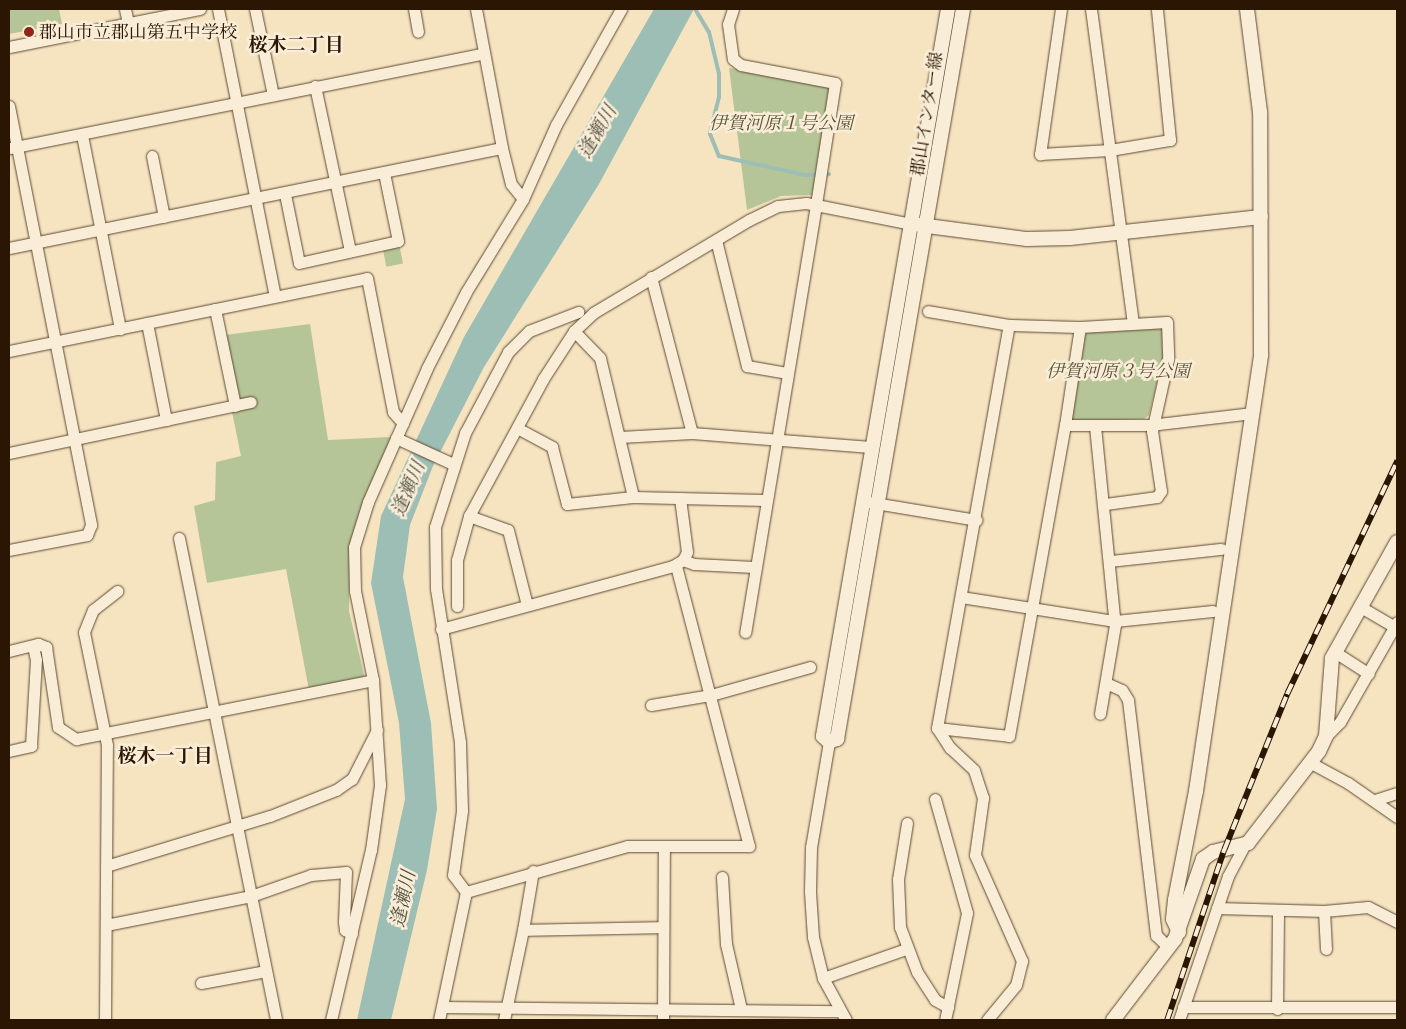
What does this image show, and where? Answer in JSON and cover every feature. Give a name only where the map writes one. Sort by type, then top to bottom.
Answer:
[{"type":"street","points":[[125,9],[128,23]]},
{"type":"street","points":[[9,47],[200,9]]},
{"type":"street","points":[[218,9],[276,296]]},
{"type":"street","points":[[255,9],[273,95]]},
{"type":"street","points":[[414,9],[418,32]]},
{"type":"street","points":[[476,9],[502,148],[511,184],[522,199]]},
{"type":"street","points":[[331,1020],[376,826],[381,773],[372,680],[359,626],[354,547],[366,506],[398,440],[403,423],[466,292],[522,199],[556,125],[621,9]]},
{"type":"street","points":[[733,9],[728,24],[733,59],[740,65],[835,83],[816,205],[775,438],[745,632]]},
{"type":"street","points":[[442,1008],[663,1007],[741,1009],[792,1015],[843,1016],[823,978],[814,937],[811,847],[829,742],[823,736],[870,447],[912,224],[948,9]]},
{"type":"street","name":"郡山インター線","points":[[829,742],[837,739],[928,226],[963,9]]},
{"type":"street","points":[[1061,9],[1040,154],[1110,150],[1170,140],[1157,9]]},
{"type":"street","points":[[1091,9],[1134,323]]},
{"type":"street","points":[[1179,932],[1173,919],[1174,900],[1199,773],[1252,413],[1262,330],[1260,112],[1247,9]]},
{"type":"street","points":[[12,148],[484,53]]},
{"type":"street","points":[[315,86],[350,251]]},
{"type":"street","points":[[9,106],[12,148],[37,243],[92,525],[87,535],[9,550]]},
{"type":"street","points":[[82,135],[120,329]]},
{"type":"street","points":[[9,248],[256,200],[502,148]]},
{"type":"street","points":[[152,156],[164,217]]},
{"type":"street","points":[[285,194],[299,263],[398,241],[384,173]]},
{"type":"street","points":[[457,606],[457,560],[469,516],[517,428],[574,331],[593,313],[651,277],[778,206],[816,205],[912,224],[1027,239],[1121,235],[1261,217]]},
{"type":"street","points":[[716,240],[747,366],[786,373]]},
{"type":"street","points":[[651,277],[692,433]]},
{"type":"street","points":[[9,351],[367,278],[393,412],[403,423]]},
{"type":"street","points":[[215,309],[235,406]]},
{"type":"street","points":[[928,311],[1009,325],[1080,327],[1159,319],[1168,324],[1168,359],[1153,424],[1161,491],[1157,497],[1105,504]]},
{"type":"street","points":[[439,1020],[466,892],[452,874],[462,811],[461,761],[455,691],[441,629],[433,545],[453,464],[470,425],[519,336],[578,312]]},
{"type":"street","points":[[147,323],[166,420]]},
{"type":"street","points":[[987,1020],[1016,985],[1022,961],[975,855],[983,798],[974,770],[950,748],[937,728],[976,520],[1009,325]]},
{"type":"street","points":[[937,728],[1009,736],[1029,608],[1065,425],[1080,327]]},
{"type":"street","points":[[574,331],[600,358],[633,497]]},
{"type":"street","points":[[9,452],[251,402]]},
{"type":"street","points":[[1065,425],[1153,424],[1252,413]]},
{"type":"street","points":[[1095,426],[1105,504],[1115,620],[1100,714]]},
{"type":"street","points":[[517,428],[552,447],[568,504],[633,497],[765,500]]},
{"type":"street","points":[[620,437],[692,433],[775,438],[870,447]]},
{"type":"street","points":[[398,440],[453,464]]},
{"type":"street","points":[[466,892],[533,871],[627,846],[749,846],[680,562],[687,552],[680,498]]},
{"type":"street","points":[[862,501],[976,520]]},
{"type":"street","points":[[469,516],[508,530],[527,605]]},
{"type":"street","points":[[179,538],[276,1020]]},
{"type":"street","points":[[1326,736],[1328,680],[1335,652],[1359,606],[1397,542]]},
{"type":"street","points":[[1110,560],[1221,549]]},
{"type":"street","points":[[441,629],[680,562],[754,567]]},
{"type":"street","points":[[105,1020],[106,866],[104,733],[84,632],[93,610],[117,591]]},
{"type":"street","points":[[962,597],[1115,620],[1212,611]]},
{"type":"street","points":[[1179,1020],[1228,876],[1244,846],[1311,764],[1326,736],[1340,722],[1396,625],[1359,606]]},
{"type":"street","points":[[9,651],[33,646],[46,647],[50,656],[58,727],[72,739],[372,680]]},
{"type":"street","points":[[9,751],[31,746],[36,660],[33,646]]},
{"type":"street","points":[[1335,652],[1369,674]]},
{"type":"street","points":[[651,705],[711,695],[810,667]]},
{"type":"street","points":[[1106,683],[1122,690],[1128,700],[1156,909],[1156,935],[1169,948]]},
{"type":"street","points":[[106,866],[236,824],[291,809],[347,785],[377,730]]},
{"type":"street","points":[[1311,764],[1375,800],[1397,817]]},
{"type":"street","points":[[1375,800],[1397,793]]},
{"type":"street","points":[[935,799],[967,913],[945,1020]]},
{"type":"street","points":[[907,822],[897,895],[906,949],[935,1000],[948,1007]]},
{"type":"street","points":[[663,1020],[664,846]]},
{"type":"street","points":[[1113,1020],[1169,948],[1179,932],[1203,859],[1213,852],[1244,846]]},
{"type":"street","points":[[504,1020],[533,871]]},
{"type":"street","points":[[106,925],[251,896],[311,875],[346,872],[344,922],[345,930],[352,934]]},
{"type":"street","points":[[722,878],[726,944],[741,1009]]},
{"type":"street","points":[[1217,908],[1324,912],[1368,907],[1397,922]]},
{"type":"street","points":[[1273,1013],[1278,910]]},
{"type":"street","points":[[1324,912],[1326,949]]},
{"type":"street","points":[[523,930],[663,927]]},
{"type":"street","points":[[823,978],[906,949]]},
{"type":"street","points":[[201,983],[266,971]]},
{"type":"street","points":[[1183,1007],[1273,1013],[1397,1007]]},
{"type":"street","points":[[570,1020],[573,1008]]},
{"type":"street","points":[[703,1008],[703,1020]]},
{"type":"green space","points":[[9,9],[59,9],[62,24],[9,34]]},
{"type":"green space","name":"伊賀河原１号公園","points":[[729,68],[831,85],[813,195],[781,196],[747,210]]},
{"type":"green space","points":[[399,243],[403,264],[386,267],[382,246]]},
{"type":"green space","points":[[310,324],[328,440],[391,437],[350,552],[349,611],[365,679],[309,690],[286,569],[207,583],[194,506],[215,500],[216,462],[241,456],[232,412],[238,411],[225,335]]},
{"type":"green space","name":"伊賀河原３号公園","points":[[1160,324],[1164,329],[1163,359],[1149,415],[1144,419],[1074,421],[1069,417],[1082,337],[1087,333]]},
{"type":"water","name":"逢瀬川","points":[[654,9],[694,9],[599,184],[484,367],[433,466],[410,525],[403,577],[431,723],[437,809],[427,870],[391,1020],[357,1020],[405,799],[399,723],[371,583],[381,516],[464,337]]},
{"type":"waterway","points":[[695,9],[709,32],[719,74],[719,97],[710,134],[719,156],[805,175],[829,174]]},
{"type":"railway","points":[[1167,1020],[1224,850],[1287,694],[1397,461]]},
{"type":"place","name":"郡山市立郡山第五中学校","points":[[29,32]]},
{"type":"district","name":"桜木二丁目","points":[[296,46]]},
{"type":"district","name":"桜木一丁目","points":[[165,757]]}]
